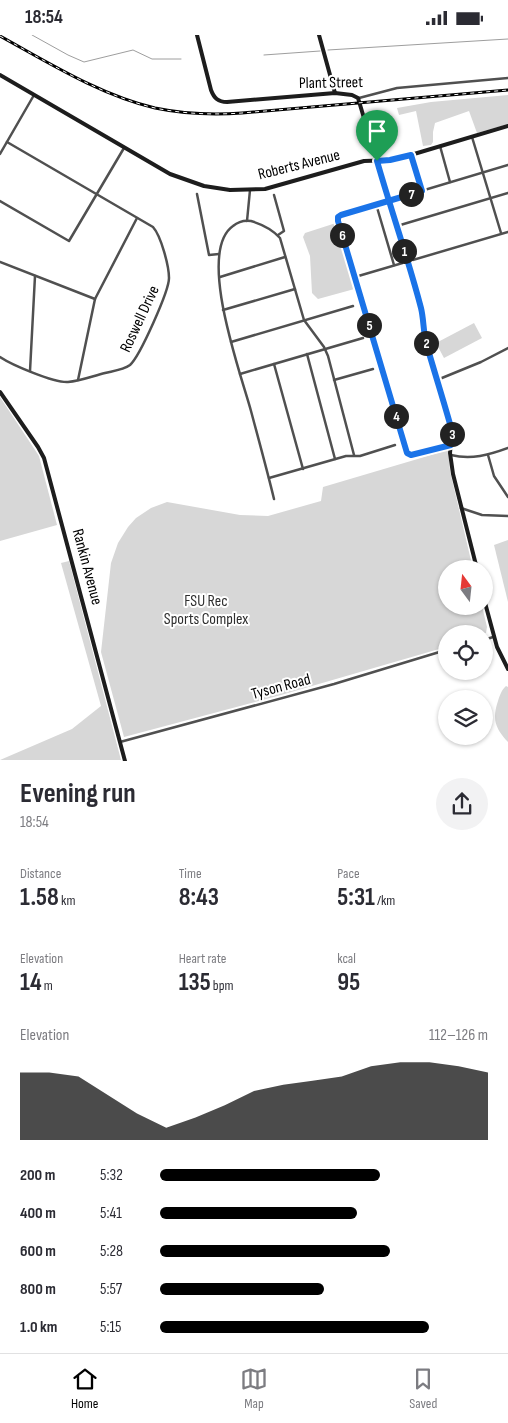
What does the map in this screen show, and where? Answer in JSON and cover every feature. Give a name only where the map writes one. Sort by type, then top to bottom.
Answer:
[{"type":"street","name":"Plant Street","points":[[197,35],[211,90],[215,98],[227,102],[335,93],[352,95],[358,98],[396,88],[508,78]]},
{"type":"street","points":[[319,35],[335,93]]},
{"type":"street","name":"Roberts Avenue","points":[[0,75],[170,174],[187,181],[214,188],[250,190],[278,186],[359,163],[388,161],[508,126]]},
{"type":"street","points":[[0,154],[34,95]]},
{"type":"street","points":[[358,98],[421,309],[426,343],[452,431],[450,455],[474,560]]},
{"type":"street","points":[[472,137],[501,234]]},
{"type":"street","name":"Roswell Drive","points":[[0,357],[30,371],[65,382],[123,369],[134,361],[155,318],[168,287],[169,273],[158,234],[153,227],[7,142]]},
{"type":"street","points":[[440,147],[450,182]]},
{"type":"street","points":[[0,201],[69,241],[124,148]]},
{"type":"street","points":[[411,155],[422,191]]},
{"type":"street","points":[[380,170],[381,165],[388,161]]},
{"type":"street","points":[[451,445],[411,455],[407,453],[338,217],[508,165]]},
{"type":"street","points":[[247,221],[250,190]]},
{"type":"street","points":[[396,226],[508,193]]},
{"type":"street","points":[[197,194],[209,255],[220,254]]},
{"type":"street","points":[[274,195],[284,231],[278,235]]},
{"type":"street","points":[[376,205],[394,266]]},
{"type":"street","points":[[78,380],[95,299],[137,218]]},
{"type":"street","points":[[274,499],[223,310],[220,277],[221,242],[226,232],[240,221],[247,221],[266,228],[278,235],[304,320],[325,349],[354,455]]},
{"type":"street","points":[[355,277],[508,232]]},
{"type":"street","points":[[220,277],[285,257]]},
{"type":"street","points":[[0,262],[95,299]]},
{"type":"street","points":[[30,371],[35,276]]},
{"type":"street","points":[[223,310],[294,289]]},
{"type":"street","points":[[231,342],[353,306]]},
{"type":"street","points":[[240,374],[363,337]]},
{"type":"street","points":[[437,380],[481,362],[508,348]]},
{"type":"street","points":[[307,354],[335,459]]},
{"type":"street","points":[[274,363],[303,469]]},
{"type":"street","points":[[334,380],[373,369]]},
{"type":"street","name":"Rankin Avenue","points":[[0,391],[38,447],[45,463],[125,761]]},
{"type":"street","points":[[269,478],[346,455],[360,455],[396,445]]},
{"type":"street","points":[[450,455],[462,458],[488,455],[508,448]]},
{"type":"street","points":[[488,455],[494,475],[508,497]]},
{"type":"street","points":[[461,508],[482,515],[508,516]]},
{"type":"street","points":[[493,637],[508,669]]},
{"type":"street","name":"Tyson Road","points":[[120,742],[334,684],[438,652]]},
{"type":"green space","points":[[508,95],[508,124],[477,133],[469,111],[435,123],[433,142],[431,145],[423,146],[416,111],[399,115],[397,108],[431,102]]},
{"type":"green space","points":[[336,223],[358,288],[318,299],[312,293],[310,256],[303,237],[305,233]]},
{"type":"green space","points":[[474,323],[482,338],[444,358],[436,343]]},
{"type":"green space","points":[[0,397],[39,456],[57,525],[0,541]]},
{"type":"green space","name":"FSU Rec Sports Complex","points":[[448,450],[450,471],[471,560],[438,560],[438,615],[484,615],[487,625],[438,625],[438,649],[281,695],[124,737],[101,652],[111,563],[118,543],[128,527],[136,518],[151,508],[167,502],[240,515],[268,516],[321,501],[323,487]]},
{"type":"green space","points":[[508,540],[508,602],[494,545]]},
{"type":"green space","points":[[69,561],[121,760],[0,760],[72,729],[101,706],[61,563]]},
{"type":"green space","points":[[506,686],[508,687],[508,742],[500,732],[495,718],[499,697]]},
{"type":"waterway","points":[[32,35],[84,62],[133,50],[152,59],[181,59]]},
{"type":"waterway","points":[[328,50],[508,39]]},
{"type":"waterway","points":[[264,55],[320,51]]},
{"type":"railway","points":[[0,36],[95,87],[135,102],[177,112],[209,114],[242,113],[508,90]]},
{"type":"route","points":[[377,161],[389,201],[396,226],[421,309],[426,343],[452,431],[451,445],[411,455],[407,453],[338,221],[338,217],[341,215],[376,205],[389,201],[422,191],[411,155],[377,161]]}]
